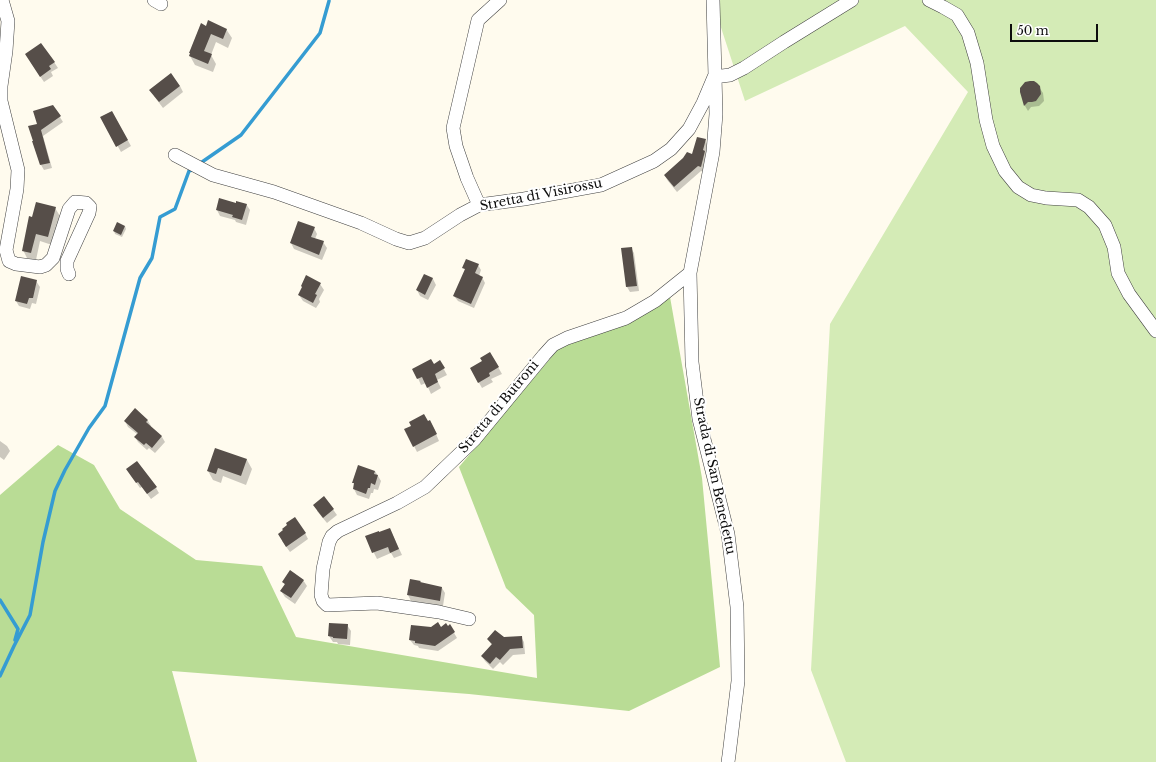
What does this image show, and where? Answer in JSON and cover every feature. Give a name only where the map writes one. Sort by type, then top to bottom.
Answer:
[{"type":"street","points":[[2,0],[8,21],[3,51],[1,101],[18,170],[17,189],[6,250],[9,261],[16,264],[40,267],[46,265],[53,258],[69,209],[75,202],[86,202],[90,207],[89,213],[67,262],[66,269],[69,274]]},
{"type":"street","points":[[479,205],[467,178],[452,128],[478,20],[500,0]]},
{"type":"street","name":"Strada di San Benedettu","points":[[713,0],[716,114],[713,152],[690,273],[692,362],[699,419],[728,534],[737,607],[738,681],[728,762]]},
{"type":"street","points":[[714,77],[730,75],[744,68],[852,0]]},
{"type":"street","points":[[929,0],[944,6],[957,15],[968,33],[977,63],[986,120],[993,146],[1005,171],[1018,187],[1031,196],[1078,200],[1089,207],[1105,225],[1114,247],[1118,273],[1129,294],[1156,331]]},
{"type":"street","name":"Stretta di Visirossu","points":[[175,155],[213,175],[274,192],[361,223],[396,239],[409,243],[425,238],[460,215],[479,205],[524,199],[601,185],[654,161],[671,149],[689,129],[704,103],[714,77]]},
{"type":"street","name":"Stretta di Butroni","points":[[469,620],[439,612],[377,603],[327,605],[321,596],[323,569],[329,542],[332,536],[338,531],[397,504],[425,487],[474,440],[544,355],[554,345],[567,338],[626,318],[655,301],[690,273]]},
{"type":"green space","points":[[712,0],[1156,0],[1156,762],[846,762],[811,670],[830,324],[968,92],[905,26],[745,101]]},
{"type":"green space","points":[[670,297],[702,478],[720,667],[629,711],[469,694],[172,671],[197,762],[0,762],[0,495],[58,445],[94,465],[120,509],[196,560],[262,566],[296,637],[537,678],[534,615],[506,588],[459,467],[559,348],[634,321]]},
{"type":"building","points":[[208,20],[227,29],[223,39],[211,34],[204,51],[212,54],[208,64],[189,56],[189,53],[201,23],[206,26]]},
{"type":"building","points":[[41,43],[55,62],[49,66],[51,69],[40,77],[25,54]]},
{"type":"building","points":[[171,73],[180,86],[159,102],[149,90]]},
{"type":"building","points":[[1034,81],[1040,86],[1041,94],[1036,101],[1028,102],[1024,106],[1020,88],[1025,82]]},
{"type":"building","points":[[53,105],[61,116],[41,130],[50,163],[40,165],[28,126],[37,124],[33,111]]},
{"type":"building","points":[[112,111],[128,140],[116,147],[100,117]]},
{"type":"building","points":[[697,137],[706,139],[701,167],[698,166],[674,187],[664,175],[683,158],[687,152],[692,154]]},
{"type":"building","points":[[219,198],[236,203],[236,201],[247,204],[242,220],[232,217],[233,215],[216,210]]},
{"type":"building","points":[[36,202],[56,207],[48,237],[36,234],[31,253],[22,251],[29,216],[32,217]]},
{"type":"building","points":[[298,221],[315,227],[311,237],[324,241],[319,255],[290,243]]},
{"type":"building","points":[[117,222],[125,226],[121,235],[113,231]]},
{"type":"building","points":[[632,247],[637,286],[626,287],[621,248]]},
{"type":"building","points":[[466,259],[479,264],[475,273],[483,277],[471,304],[453,296],[465,269],[462,268]]},
{"type":"building","points":[[424,274],[433,278],[425,295],[416,290]]},
{"type":"building","points":[[306,275],[321,283],[315,294],[317,295],[313,303],[298,295]]},
{"type":"building","points":[[21,276],[37,280],[33,298],[29,298],[27,304],[15,301]]},
{"type":"building","points":[[490,352],[499,367],[489,373],[490,376],[478,383],[470,368],[482,361],[480,358]]},
{"type":"building","points":[[431,359],[434,364],[440,360],[445,368],[435,374],[438,382],[427,388],[422,377],[417,379],[412,369]]},
{"type":"building","points":[[135,408],[148,420],[146,422],[162,436],[152,448],[146,443],[144,445],[134,437],[138,433],[124,421]]},
{"type":"building","points":[[424,414],[428,421],[430,420],[437,434],[413,447],[404,429],[411,426],[409,422]]},
{"type":"building","points":[[215,448],[247,459],[241,476],[218,468],[216,474],[207,471]]},
{"type":"building","points":[[137,461],[157,487],[147,494],[138,482],[136,483],[126,469]]},
{"type":"building","points":[[358,465],[375,471],[374,474],[378,475],[375,485],[371,483],[366,494],[353,489],[354,483],[352,483]]},
{"type":"building","points":[[324,496],[334,509],[323,518],[313,505]]},
{"type":"building","points":[[295,517],[306,533],[286,547],[278,534],[287,525],[286,523]]},
{"type":"building","points":[[390,528],[399,549],[390,553],[388,547],[372,553],[365,536]]},
{"type":"building","points":[[290,570],[304,580],[291,598],[280,591],[285,584],[282,582]]},
{"type":"building","points":[[410,579],[442,587],[440,601],[407,595]]},
{"type":"building","points":[[438,622],[441,627],[446,623],[448,626],[450,624],[455,632],[435,646],[415,643],[415,641],[409,640],[411,625],[431,627]]},
{"type":"building","points":[[329,623],[348,624],[347,639],[328,636]]},
{"type":"building","points":[[495,630],[504,637],[522,636],[523,648],[510,649],[500,660],[496,657],[490,664],[481,656],[492,644],[487,639]]},
{"type":"waterway","points":[[202,162],[241,135],[320,33],[329,1]]},
{"type":"waterway","points":[[14,646],[30,615],[43,542],[55,491],[89,428],[105,406],[140,278],[152,258],[160,217],[175,209],[189,171],[192,170]]},
{"type":"waterway","points":[[0,600],[18,629],[15,640]]},
{"type":"waterway","points":[[0,676],[14,646]]}]
